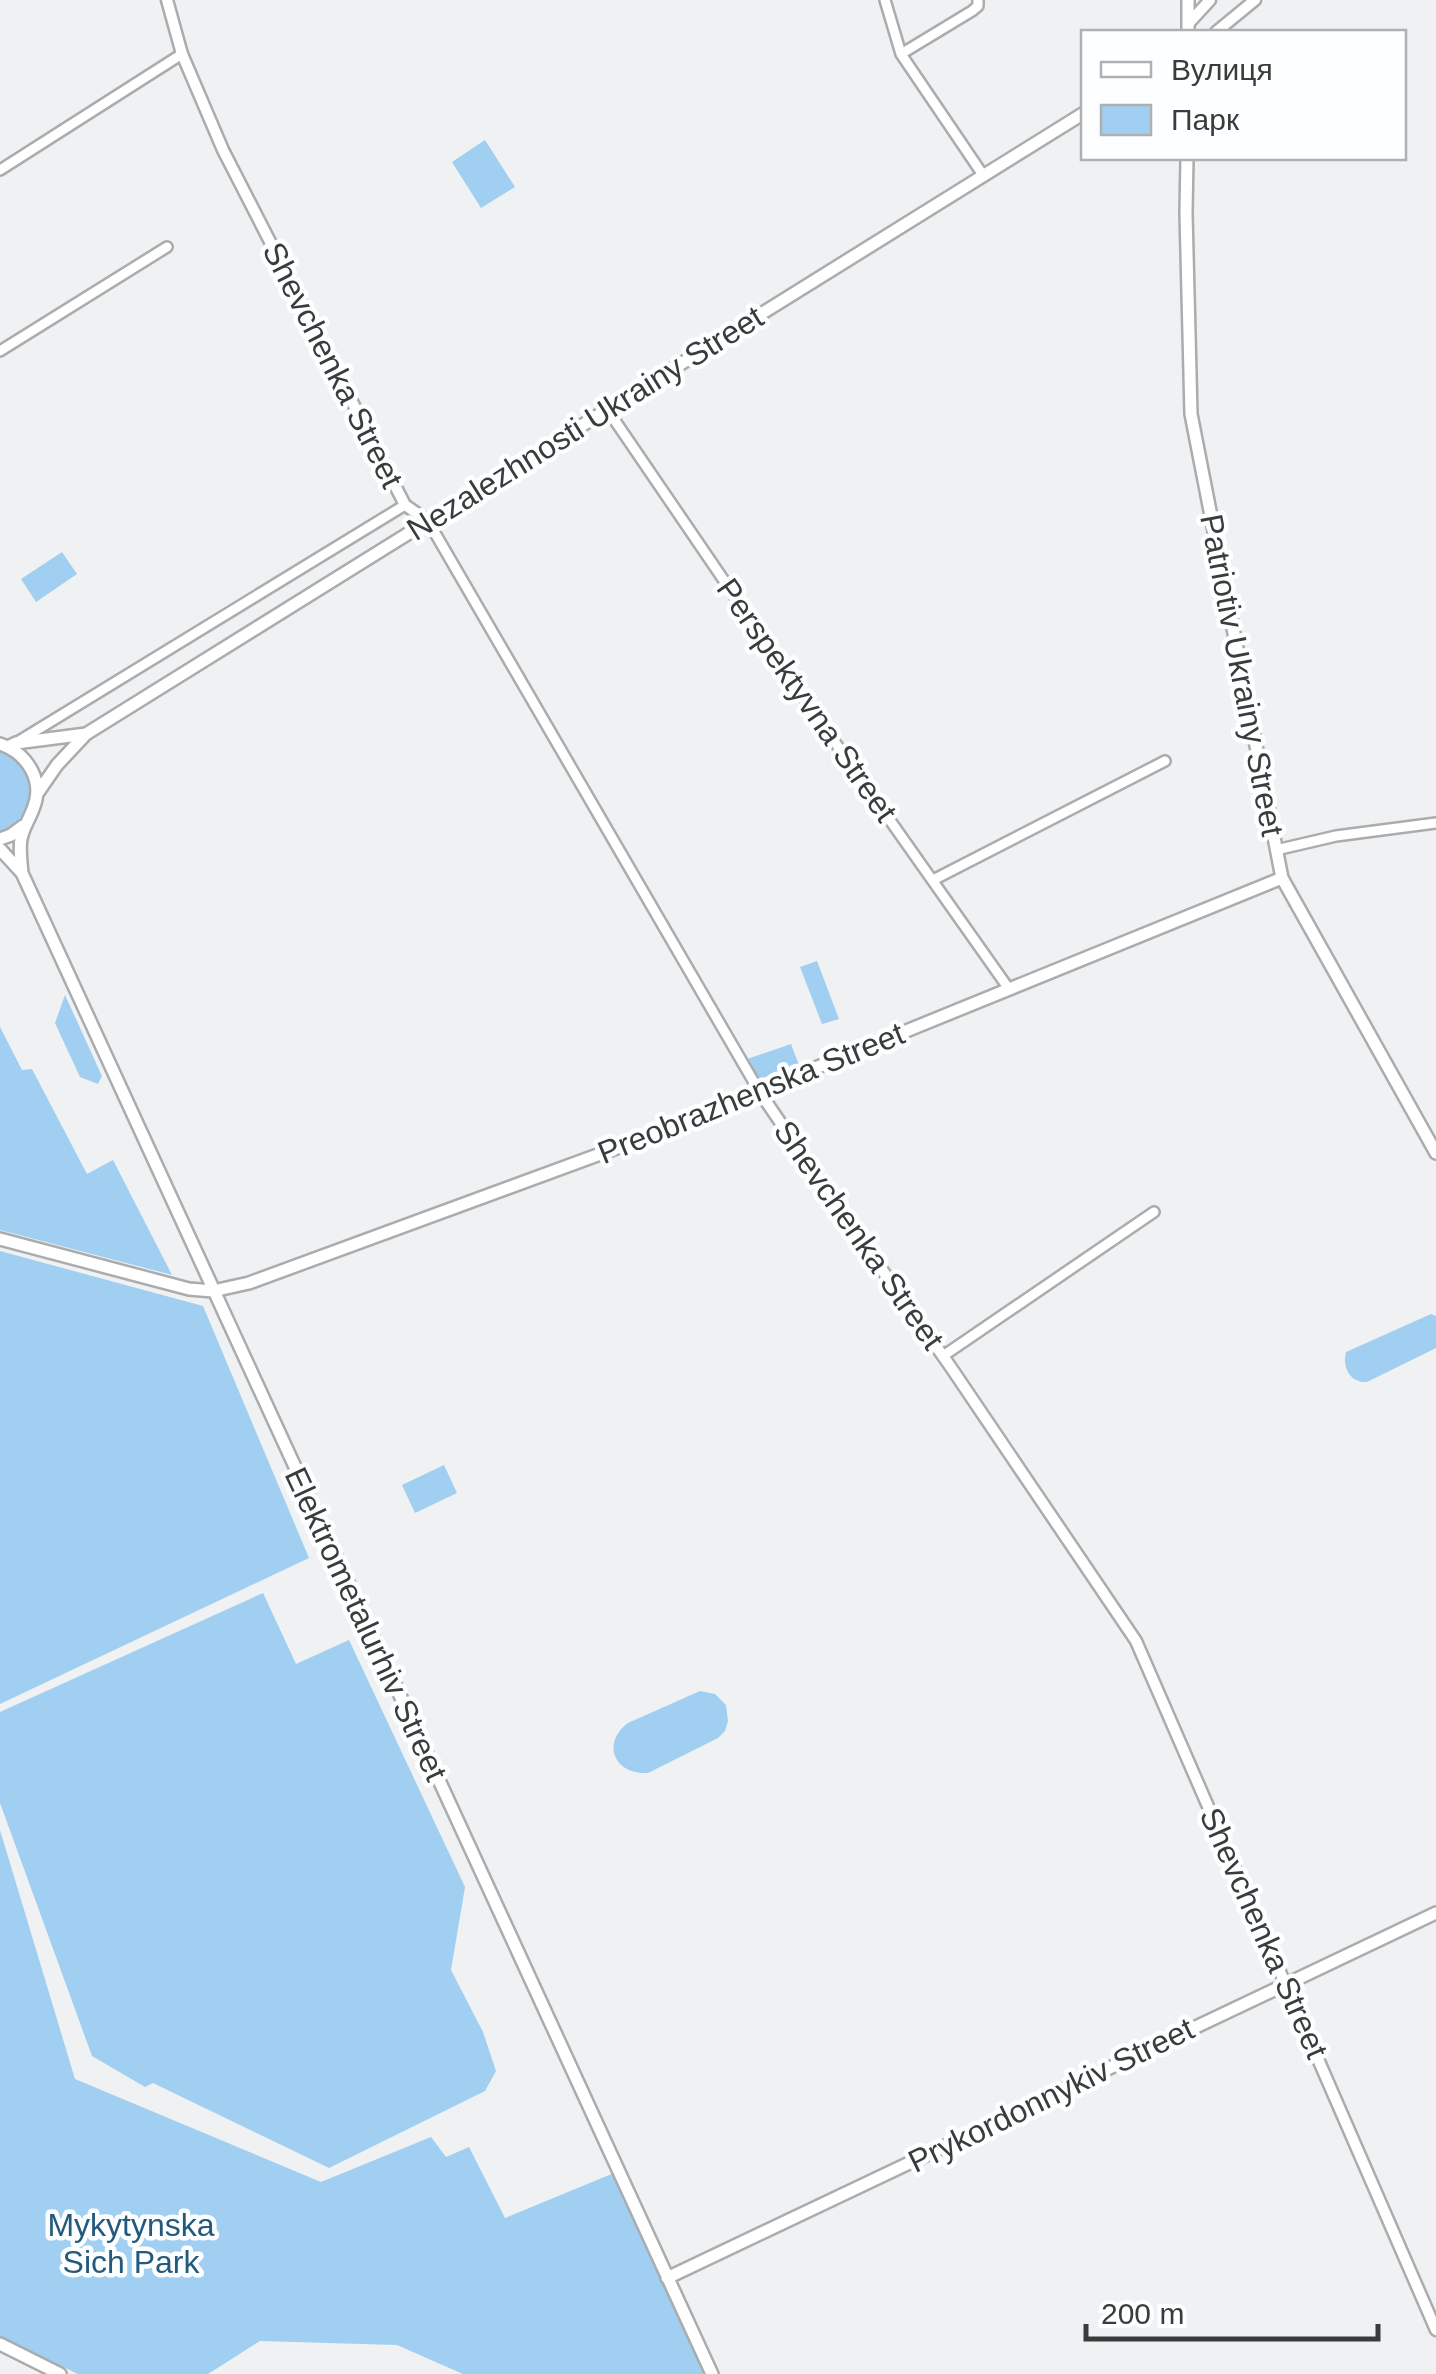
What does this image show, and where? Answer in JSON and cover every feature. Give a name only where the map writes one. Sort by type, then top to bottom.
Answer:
[{"type":"main road","points":[[1185,30],[1188,0]]},
{"type":"main road","name":"Nezalezhnosti Ukrainy Street","points":[[86,734],[1081,115]]},
{"type":"main road","name":"Patriotiv Ukrainy Street","points":[[1186,160],[1192,414],[1282,878],[1436,1152]]},
{"type":"main road","points":[[8,745],[86,734]]},
{"type":"main road","name":"Elektrometalurhiv Street","points":[[22,872],[20,839],[37,794],[57,764],[86,734]]},
{"type":"main road","points":[[8,745],[30,766],[37,794]]},
{"type":"main road","points":[[0,838],[26,823]]},
{"type":"main road","name":"Elektrometalurhiv Street","points":[[0,849],[22,872],[712,2374]]},
{"type":"main road","name":"Preobrazhenska Street","points":[[212,1291],[249,1283],[623,1146],[1282,878]]},
{"type":"main road","points":[[0,1240],[189,1290],[212,1291]]},
{"type":"main road","name":"Prykordonnykiv Street","points":[[668,2278],[1436,1913]]},
{"type":"main road","points":[[0,2344],[60,2374]]},
{"type":"street","name":"Shevchenka Street","points":[[166,0],[182,54],[223,150],[405,505],[428,521],[759,1091],[1136,1641],[1436,2330]]},
{"type":"street","points":[[886,0],[901,54],[983,175]]},
{"type":"street","points":[[901,54],[972,12],[978,0]]},
{"type":"street","points":[[1185,30],[1210,0]]},
{"type":"street","points":[[1218,30],[1255,0]]},
{"type":"street","points":[[0,170],[182,54]]},
{"type":"street","points":[[0,351],[168,248]]},
{"type":"street","name":"Perspektyvna Street","points":[[608,409],[1009,990]]},
{"type":"street","points":[[8,745],[405,505]]},
{"type":"street","points":[[933,880],[1165,761]]},
{"type":"street","points":[[1276,850],[1336,836],[1436,823]]},
{"type":"street","points":[[943,1356],[1154,1212]]},
{"type":"green space","points":[[485,140],[515,187],[481,208],[452,162]]},
{"type":"green space","points":[[62,552],[77,574],[36,602],[21,579]]},
{"type":"green space","points":[[0,752],[23,769],[31,792],[23,815],[0,832]]},
{"type":"green space","points":[[817,961],[839,1019],[822,1024],[800,967]]},
{"type":"green space","points":[[65,995],[102,1076],[98,1084],[80,1077],[55,1023]]},
{"type":"green space","points":[[0,1027],[22,1070],[32,1069],[87,1174],[113,1160],[172,1275],[0,1230]]},
{"type":"green space","points":[[791,1044],[799,1065],[757,1080],[747,1059]]},
{"type":"green space","points":[[0,1251],[203,1306],[309,1558],[0,1704]]},
{"type":"green space","points":[[1431,1314],[1436,1316],[1436,1348],[1367,1382],[1356,1380],[1349,1373],[1346,1352]]},
{"type":"green space","points":[[444,1465],[457,1493],[415,1513],[402,1485]]},
{"type":"green space","points":[[263,1593],[296,1664],[349,1640],[465,1887],[451,1970],[483,2032],[496,2071],[485,2091],[329,2168],[153,2083],[145,2087],[92,2056],[0,1803],[0,1712]]},
{"type":"green space","points":[[700,1691],[715,1694],[726,1705],[728,1721],[718,1738],[648,1773],[627,1769],[620,1763],[613,1748],[628,1723]]},
{"type":"green space","name":"Mykytynska Sich Park","points":[[0,1830],[75,2079],[321,2182],[431,2137],[446,2157],[469,2147],[505,2218],[614,2173],[704,2374],[463,2374],[397,2345],[260,2341],[208,2374],[78,2374],[0,2337]]}]
